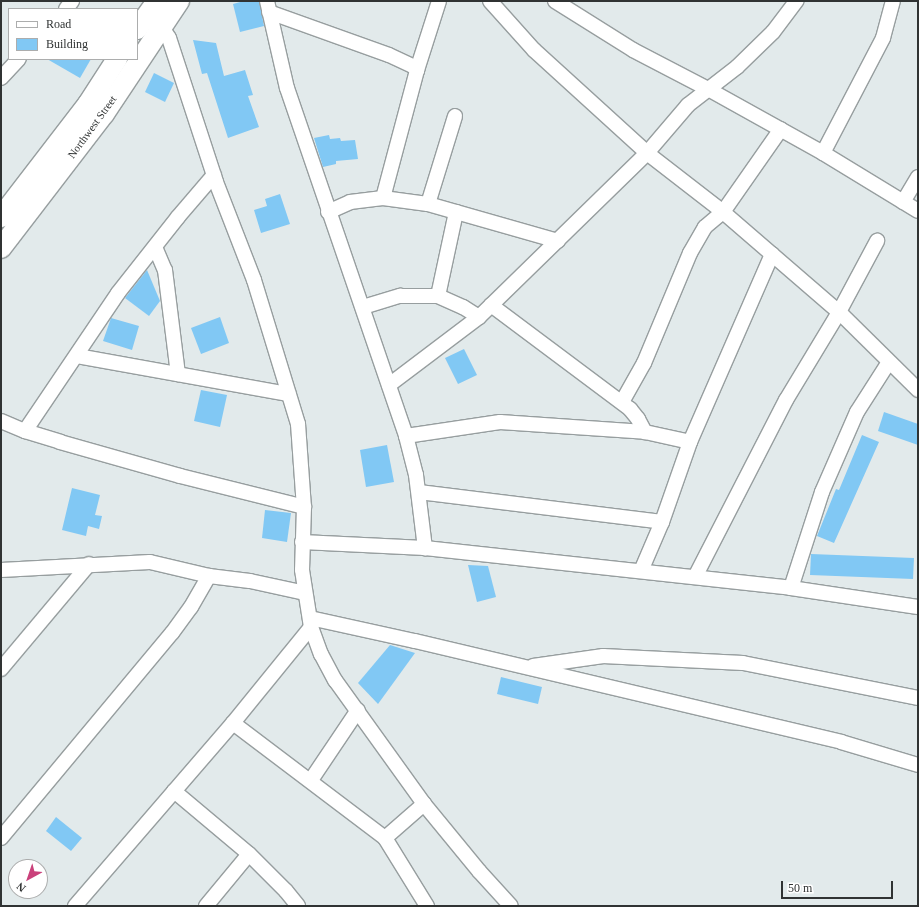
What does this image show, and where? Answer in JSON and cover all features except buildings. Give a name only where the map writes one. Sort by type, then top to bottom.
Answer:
[{"type":"main road","points":[[138,28],[157,1]]},
{"type":"main road","name":"Northwest Street","points":[[1,248],[104,114],[178,2]]},
{"type":"main road","name":"Northwest Street","points":[[1,217],[88,104],[116,60]]},
{"type":"street","points":[[383,198],[417,70],[439,1]]},
{"type":"street","points":[[490,1],[534,50],[647,153],[723,212],[839,312],[917,388]]},
{"type":"street","points":[[555,1],[633,50],[708,89],[823,153],[918,212]]},
{"type":"street","points":[[389,385],[479,317],[647,153],[688,105],[738,67],[773,32],[796,1]]},
{"type":"street","points":[[823,153],[883,38],[893,1]]},
{"type":"street","points":[[268,6],[390,55],[413,66],[417,70]]},
{"type":"street","points":[[268,6],[287,88],[328,212],[363,308],[406,436],[419,492],[425,548]]},
{"type":"street","points":[[161,26],[169,38],[214,175],[254,280],[298,424],[304,507],[302,542],[305,593],[310,623],[327,667],[424,804],[479,871],[511,906]]},
{"type":"street","points":[[1,78],[19,60]]},
{"type":"street","points":[[428,204],[455,116]]},
{"type":"street","points":[[622,402],[644,362],[690,253],[705,227],[723,212],[781,129]]},
{"type":"street","points":[[24,431],[77,356],[118,293],[214,175]]},
{"type":"street","points":[[903,202],[918,177]]},
{"type":"street","points":[[328,212],[350,202],[383,198],[428,204],[558,241]]},
{"type":"street","points":[[438,296],[456,212]]},
{"type":"street","points":[[695,577],[786,400],[839,312],[877,241]]},
{"type":"street","points":[[155,247],[165,270],[178,374]]},
{"type":"street","points":[[641,571],[662,522],[690,442],[772,254]]},
{"type":"street","points":[[363,308],[400,296],[438,296],[463,307],[479,317]]},
{"type":"street","points":[[491,305],[622,402],[638,419],[645,432]]},
{"type":"street","points":[[77,356],[289,394]]},
{"type":"street","points":[[791,588],[822,492],[857,412],[889,362]]},
{"type":"street","points":[[1,421],[24,431],[180,476],[304,507]]},
{"type":"street","points":[[406,436],[500,422],[645,432],[690,442]]},
{"type":"street","points":[[419,492],[662,522]]},
{"type":"street","points":[[302,542],[425,548],[791,588],[918,607]]},
{"type":"street","points":[[1,570],[89,564],[150,562],[209,576],[250,582],[305,593]]},
{"type":"street","points":[[1,669],[89,564]]},
{"type":"street","points":[[1,838],[172,633],[191,607],[209,576]]},
{"type":"street","points":[[310,623],[525,667],[841,742],[918,765]]},
{"type":"street","points":[[75,906],[233,723],[310,623]]},
{"type":"street","points":[[525,667],[603,656],[742,663],[918,698]]},
{"type":"street","points":[[311,780],[358,710]]},
{"type":"street","points":[[233,723],[311,780],[386,838],[427,906]]},
{"type":"street","points":[[174,791],[248,854],[286,891],[298,906]]},
{"type":"street","points":[[386,838],[424,804]]},
{"type":"street","points":[[206,906],[248,854]]}]
